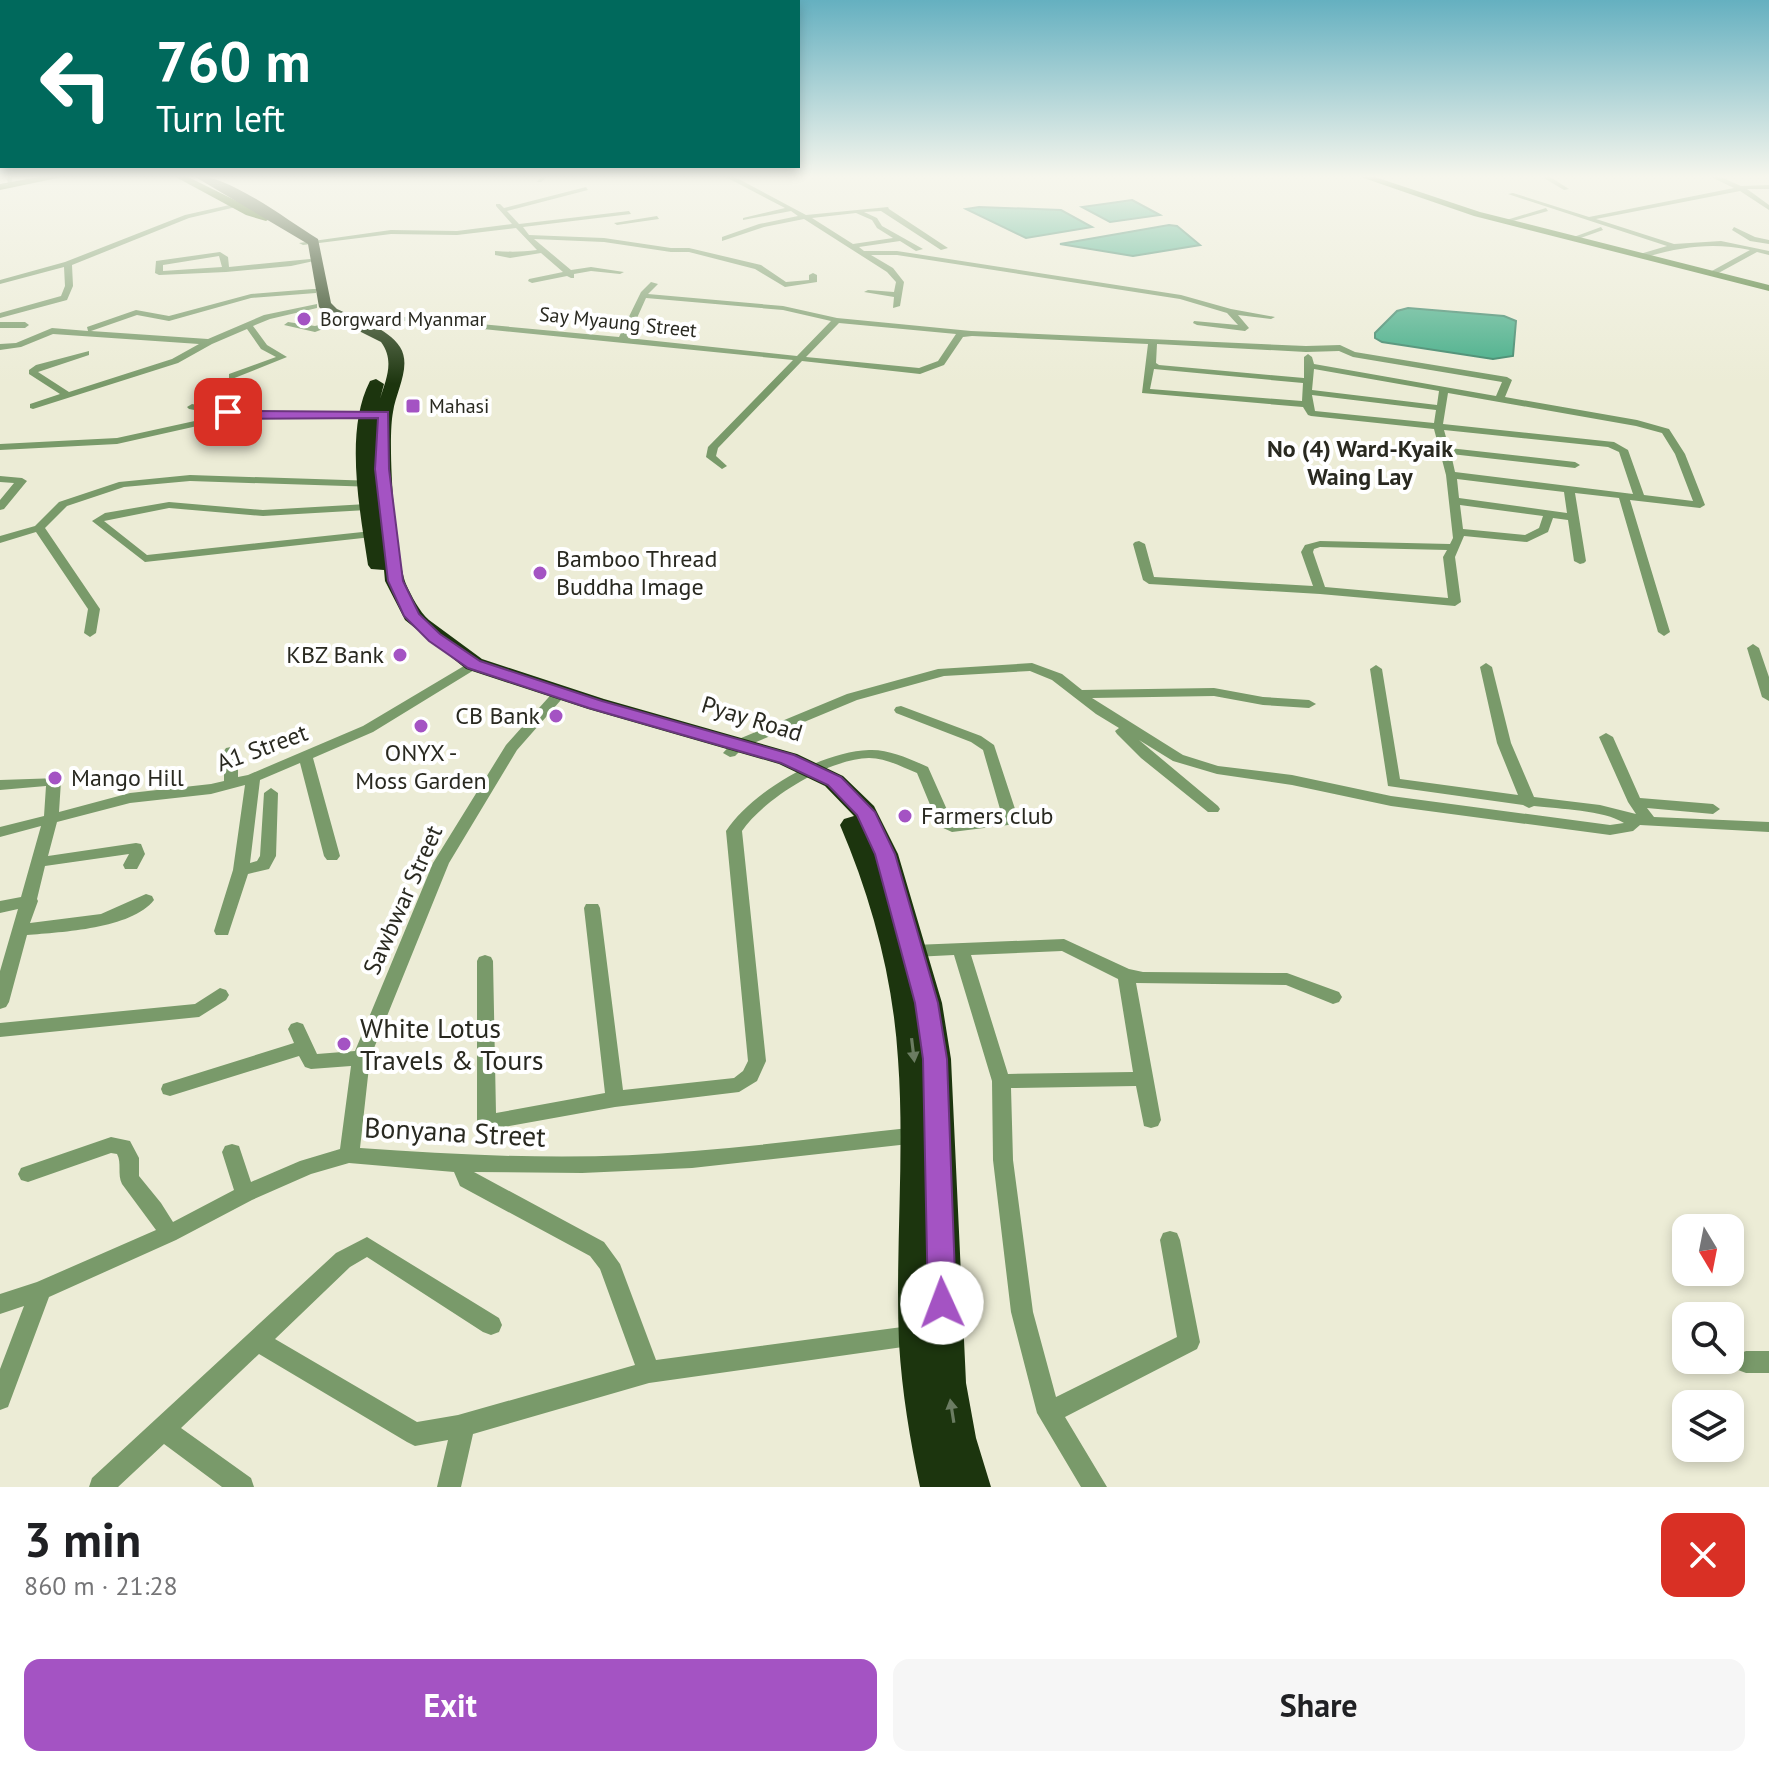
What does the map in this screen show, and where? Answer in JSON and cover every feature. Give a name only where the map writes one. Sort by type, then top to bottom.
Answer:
[{"type":"highway","points":[[308,244],[314,299]]},
{"type":"highway","name":"Pyay Road","points":[[309,244],[324,304],[339,321],[373,332],[391,344],[398,363],[375,414]]},
{"type":"highway","name":"Pyay Road","points":[[314,299],[339,321],[377,341],[384,350],[375,414],[372,502],[381,583],[398,620],[421,643],[468,668],[734,749],[778,768],[807,774],[850,794],[865,812],[885,854],[914,951],[927,1003],[935,1059],[927,1134],[930,1440],[941,1487]]},
{"type":"highway","name":"Pyay Road","points":[[372,502],[395,581],[412,616],[468,668]]},
{"type":"highway","name":"Pyay Road","points":[[807,774],[849,816],[868,857],[907,1005],[927,1134]]},
{"type":"highway","name":"Pyay Road","points":[[930,1334],[970,1487]]},
{"type":"main road","points":[[1599,244],[1769,288]]},
{"type":"street","points":[[0,282],[68,264],[117,244]]},
{"type":"street","points":[[536,244],[571,276]]},
{"type":"street","points":[[633,244],[689,250],[758,267],[785,285],[813,282],[813,275]]},
{"type":"street","points":[[851,244],[890,270],[900,282],[896,306]]},
{"type":"street","points":[[854,246],[865,244]]},
{"type":"street","points":[[910,244],[919,249]]},
{"type":"street","points":[[897,253],[947,249],[940,244]]},
{"type":"street","points":[[1643,256],[1676,244]]},
{"type":"street","points":[[1733,244],[1769,253]]},
{"type":"street","points":[[1713,274],[1757,249]]},
{"type":"street","points":[[498,253],[510,256],[542,251]]},
{"type":"street","points":[[865,253],[897,253],[1146,291],[1230,311],[1271,317]]},
{"type":"street","points":[[226,270],[224,257],[220,254],[162,262],[158,271],[226,270],[310,261]]},
{"type":"street","points":[[0,316],[64,298],[69,286],[68,264]]},
{"type":"street","points":[[532,281],[571,276],[591,269],[620,272]]},
{"type":"street","points":[[622,341],[654,284]]},
{"type":"street","points":[[868,292],[899,295]]},
{"type":"street","points":[[90,329],[136,312],[169,319],[251,296],[314,299]]},
{"type":"street","points":[[645,296],[783,308],[837,320],[972,333],[1340,348],[1353,354],[1507,380],[1499,400]]},
{"type":"street","points":[[33,406],[175,361],[248,324],[314,299]]},
{"type":"street","points":[[167,305],[190,312]]},
{"type":"street","points":[[1197,323],[1244,329],[1245,325],[1230,311]]},
{"type":"street","points":[[373,332],[373,327],[394,318]]},
{"type":"street","name":"Say Myaung Street","points":[[288,325],[315,329],[339,321],[394,318],[920,371],[941,363],[960,335],[972,333]]},
{"type":"street","points":[[722,466],[711,457],[713,447],[837,320]]},
{"type":"street","points":[[232,376],[283,357],[264,347],[248,324]]},
{"type":"street","points":[[0,325],[25,325]]},
{"type":"street","points":[[0,347],[18,345],[52,331],[209,342]]},
{"type":"street","points":[[1153,341],[1145,391],[1307,404]]},
{"type":"street","points":[[1306,349],[1311,366],[1307,404],[1315,414],[1610,444],[1623,450],[1639,497]]},
{"type":"street","points":[[69,396],[32,372],[50,363],[86,353]]},
{"type":"street","points":[[1151,364],[1439,408]]},
{"type":"street","points":[[1311,366],[1666,431],[1680,454],[1700,505],[1451,475]]},
{"type":"street","points":[[1139,544],[1149,580],[1455,602],[1449,557],[1459,538],[1447,451],[1438,426],[1444,391]]},
{"type":"street","points":[[192,407],[233,415],[375,414]]},
{"type":"street","points":[[0,447],[117,441],[233,415]]},
{"type":"street","points":[[1610,444],[1613,419]]},
{"type":"street","points":[[1447,451],[1575,465]]},
{"type":"street","points":[[0,540],[39,528],[63,504],[123,484],[190,478],[372,502]]},
{"type":"street","points":[[0,479],[22,481],[0,507]]},
{"type":"street","points":[[1569,488],[1580,561]]},
{"type":"street","points":[[1623,495],[1664,632]]},
{"type":"street","points":[[1454,501],[1573,517]]},
{"type":"street","points":[[372,502],[158,559],[141,558],[97,521],[98,518],[169,505],[263,513],[372,502]]},
{"type":"street","points":[[1458,532],[1527,539],[1544,530],[1549,513]]},
{"type":"street","points":[[39,528],[94,609],[90,633]]},
{"type":"street","points":[[1320,590],[1307,552],[1313,545],[1453,547]]},
{"type":"street","points":[[1753,648],[1769,697]]},
{"type":"street","points":[[734,749],[852,697],[943,672],[1032,667],[1057,677],[1101,711],[1178,758],[1217,770],[1292,780],[1391,801],[1610,830],[1628,828],[1633,824],[1627,817]]},
{"type":"street","points":[[1486,667],[1504,743],[1529,803]]},
{"type":"street","name":"A1 Street","points":[[0,832],[130,798],[253,778],[368,729],[468,668]]},
{"type":"street","points":[[1376,669],[1393,783],[1600,810],[1650,822],[1769,827]]},
{"type":"street","points":[[1079,694],[1214,692],[1263,701],[1309,704]]},
{"type":"street","name":"Sawbwar Street","points":[[349,1155],[361,1058],[453,840],[511,748],[556,696]]},
{"type":"street","points":[[485,961],[487,1120],[615,1099],[739,1085],[750,1076],[757,1061],[734,831],[741,818],[765,799],[807,774],[855,755],[872,754],[923,770],[946,824],[952,827],[1008,820],[1010,815],[989,748],[976,739],[901,710]]},
{"type":"street","points":[[1101,711],[1146,755],[1213,809]]},
{"type":"street","points":[[1606,737],[1635,802],[1650,822]]},
{"type":"street","points":[[231,751],[231,784]]},
{"type":"street","points":[[306,757],[332,856]]},
{"type":"street","points":[[222,931],[241,870],[253,778]]},
{"type":"street","points":[[0,785],[54,781],[51,818],[0,1002]]},
{"type":"street","points":[[241,870],[263,865],[268,856],[271,793]]},
{"type":"street","points":[[1635,802],[1713,809]]},
{"type":"street","points":[[40,862],[136,848],[137,854],[131,865]]},
{"type":"street","points":[[22,930],[102,920],[129,911],[146,900]]},
{"type":"street","points":[[0,907],[30,901]]},
{"type":"street","points":[[592,908],[615,1099]]},
{"type":"street","points":[[914,951],[1064,945],[1126,975],[1287,979],[1333,997]]},
{"type":"street","points":[[960,948],[1001,1081],[1003,1160],[1022,1312],[1049,1413],[1095,1487]]},
{"type":"street","points":[[1126,975],[1151,1120]]},
{"type":"street","points":[[0,1030],[199,1010],[220,995]]},
{"type":"street","points":[[170,1089],[300,1038],[311,1062],[361,1058]]},
{"type":"street","points":[[1001,1081],[1143,1079]]},
{"type":"street","name":"Bonyana Street","points":[[0,1304],[41,1290],[169,1234],[245,1194],[307,1167],[349,1155],[461,1164],[582,1165],[692,1160],[927,1134]]},
{"type":"street","points":[[28,1174],[111,1145],[123,1147],[129,1158],[129,1178],[169,1234]]},
{"type":"street","points":[[232,1152],[245,1194]]},
{"type":"street","points":[[461,1164],[467,1180],[597,1249],[609,1264],[649,1372]]},
{"type":"street","points":[[1049,1413],[1189,1342],[1170,1240]]},
{"type":"street","points":[[101,1487],[343,1260],[367,1246],[491,1325]]},
{"type":"street","points":[[0,1399],[41,1290]]},
{"type":"street","points":[[258,1341],[415,1434],[463,1425],[649,1372],[930,1334]]},
{"type":"street","points":[[449,1487],[463,1425]]},
{"type":"street","points":[[165,1430],[242,1487]]},
{"type":"shaded area","points":[[1062,244],[1200,245],[1133,256]]},
{"type":"shaded area","points":[[1408,308],[1504,316],[1516,321],[1513,356],[1493,359],[1382,342],[1375,338],[1375,333],[1397,311]]},
{"type":"place","name":"Borgward Myanmar","points":[[304,319]]},
{"type":"place","name":"Mahasi","points":[[413,406]]},
{"type":"place","name":"Bamboo Thread Buddha Image","points":[[540,573]]},
{"type":"place","name":"KBZ Bank","points":[[400,655]]},
{"type":"place","name":"CB Bank","points":[[556,716]]},
{"type":"place","name":"ONYX - Moss Garden","points":[[421,726]]},
{"type":"place","name":"Mango Hill","points":[[55,778]]},
{"type":"place","name":"Farmers club","points":[[905,816]]},
{"type":"place","name":"White Lotus Travels & Tours","points":[[344,1044]]},
{"type":"district","name":"No (4) Ward-Kyaik Waing Lay","points":[[1360,463]]},
{"type":"route","points":[[228,412],[233,415],[384,414],[382,469],[395,581],[412,616],[434,637],[474,664],[596,704],[788,759],[834,781],[865,812],[885,854],[927,1003],[935,1059],[942,1303]]}]
